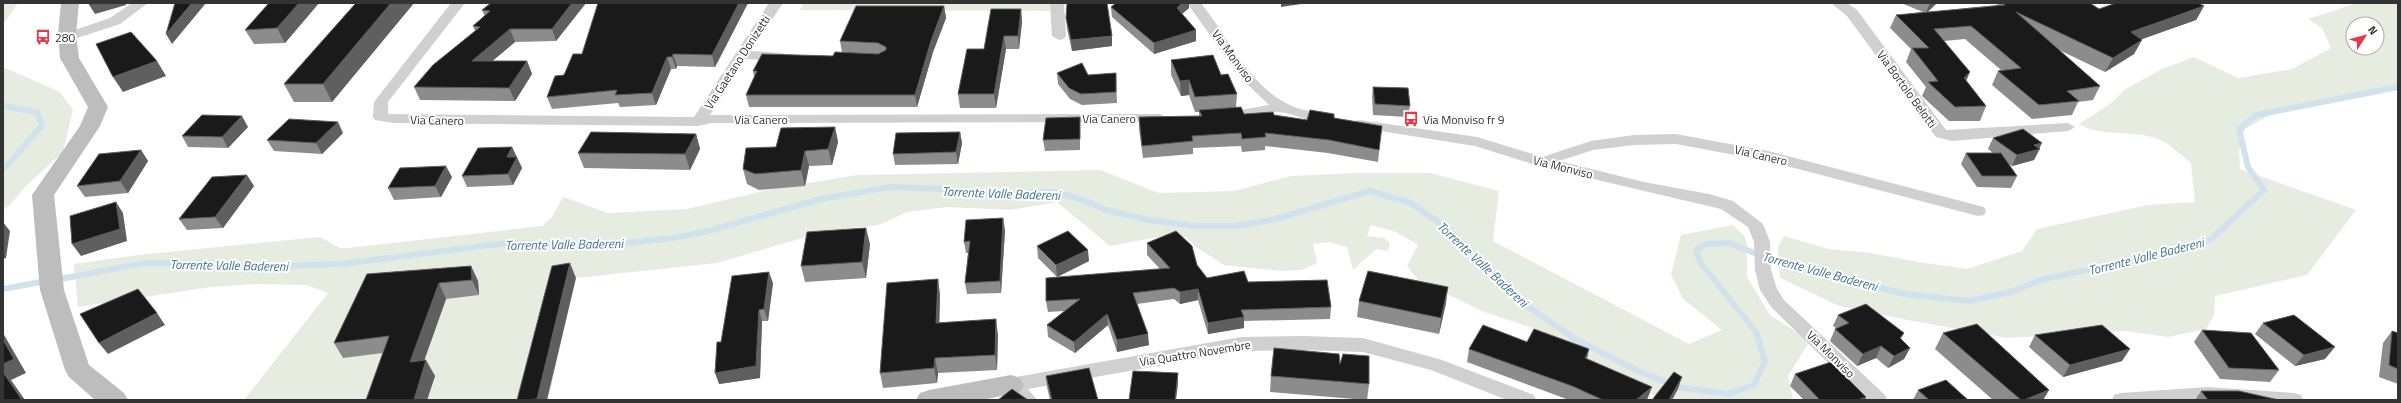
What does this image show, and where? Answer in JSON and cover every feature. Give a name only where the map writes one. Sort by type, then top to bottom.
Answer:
[{"type":"street","points":[[70,3],[66,18],[72,65],[95,96],[98,107],[90,126],[43,195],[50,279],[78,370],[110,398],[115,400]]},
{"type":"street","points":[[68,37],[115,21],[141,3]]},
{"type":"street","name":"Via Canero","points":[[458,3],[382,102],[380,117],[394,119],[698,122],[712,119],[1178,118]]},
{"type":"street","name":"Via Gaetano Donizetti","points":[[698,122],[776,3]]},
{"type":"street","points":[[1058,3],[1059,36]]},
{"type":"street","name":"Via Monviso","points":[[1194,3],[1250,81],[1281,107],[1299,114],[1477,142],[1542,162],[1727,205],[1741,213],[1755,224],[1762,242],[1763,270],[1769,290],[1778,304],[1878,400]]},
{"type":"street","name":"Via Bortolo Belotti","points":[[1838,3],[1852,13],[1941,134],[1952,136],[2068,127]]},
{"type":"street","points":[[742,56],[795,57]]},
{"type":"street","points":[[1209,117],[1252,113],[1281,107]]},
{"type":"street","name":"Via Canero","points":[[1542,162],[1591,146],[1634,140],[1676,139],[1768,156],[1978,211]]},
{"type":"street","name":"Via Quattro Novembre","points":[[929,400],[1019,393],[1240,344],[1303,343],[1363,345],[1436,365],[1527,400]]},
{"type":"street","points":[[2121,400],[2179,394],[2249,394],[2294,400]]},
{"type":"shaded area","points":[[3,3],[18,3],[3,25]]},
{"type":"shaded area","points":[[803,3],[1055,3],[1055,11],[800,10]]},
{"type":"shaded area","points":[[2357,3],[2398,3],[2398,90],[2313,103],[2277,111],[2245,129],[2239,151],[2240,169],[2356,210],[2307,275],[2215,296],[2214,315],[2206,329],[2168,337],[2126,331],[2008,338],[1839,306],[1780,278],[1778,247],[1784,236],[1829,249],[1871,253],[1967,269],[2022,251],[2037,229],[2148,205],[2195,202],[2191,163],[2167,144],[2148,136],[2098,131],[2079,124],[2110,104],[2124,90],[2162,69],[2194,57],[2238,78],[2292,69],[2331,48],[2322,28],[2308,19]]},
{"type":"shaded area","points":[[3,67],[60,92],[73,110],[63,152],[26,186],[9,206],[3,209]]},
{"type":"shaded area","points":[[1100,170],[1159,193],[1234,191],[1291,176],[1354,173],[1430,173],[1499,191],[1493,241],[1689,344],[1722,330],[1683,299],[1671,274],[1681,235],[1733,225],[1744,236],[1747,243],[1747,277],[1770,315],[1810,341],[1788,376],[1793,400],[1661,400],[1533,328],[1482,311],[1418,280],[1407,266],[1418,245],[1396,232],[1371,225],[1367,236],[1384,238],[1390,243],[1388,251],[1376,249],[1353,270],[1347,247],[1329,242],[1313,244],[1317,263],[1302,270],[1281,271],[1224,265],[1196,247],[1186,237],[1157,237],[1110,246],[1057,202],[1011,210],[947,207],[907,212],[879,225],[826,231],[717,263],[576,278],[548,400],[244,400],[328,293],[306,285],[257,284],[211,287],[78,307],[74,264],[138,255],[320,237],[340,248],[348,248],[542,226],[552,217],[563,197],[608,213],[687,209],[771,189],[858,175]]},
{"type":"building","points":[[175,3],[192,3],[166,34]]},
{"type":"building","points":[[269,3],[299,3],[277,28],[245,30]]},
{"type":"building","points":[[356,3],[391,3],[323,84],[284,84]]},
{"type":"building","points":[[491,3],[572,3],[552,29],[510,29],[472,61],[527,61],[509,88],[414,87],[433,65],[480,27],[473,26],[490,11],[482,10]]},
{"type":"building","points":[[598,3],[739,3],[712,55],[673,54],[672,57],[667,57],[652,93],[615,95],[617,90],[547,97],[555,76],[564,75],[573,54],[582,54]]},
{"type":"building","points":[[1067,3],[1107,3],[1112,36],[1071,40],[1066,18]]},
{"type":"building","points":[[1116,3],[1182,3],[1177,8],[1196,30],[1154,43],[1111,7]]},
{"type":"building","points":[[2003,3],[2090,3],[2099,9],[2116,3],[2198,3],[2204,6],[2131,32],[2142,40],[2113,58],[2016,12],[2100,86],[2067,91],[2079,101],[2039,105],[1998,71],[2021,68],[1971,26],[1934,29],[1970,72],[1964,78],[1986,106],[1955,107],[1928,82],[1938,81],[1912,48],[1929,48],[1896,15],[2005,5]]},
{"type":"building","points":[[856,6],[944,6],[931,41],[915,95],[746,95],[757,71],[753,71],[762,54],[833,56],[835,52],[878,54],[886,50],[886,47],[878,43],[840,41]]},
{"type":"building","points":[[991,9],[1021,9],[1018,36],[1004,36],[994,94],[958,94],[967,49],[984,49]]},
{"type":"building","points":[[131,32],[157,61],[113,77],[96,44]]},
{"type":"building","points":[[1213,55],[1221,75],[1228,74],[1237,94],[1195,97],[1189,80],[1180,81],[1171,60]]},
{"type":"building","points":[[1082,63],[1088,75],[1116,73],[1116,92],[1081,94],[1069,88],[1057,73]]},
{"type":"building","points":[[1373,87],[1408,88],[1410,106],[1375,104]]},
{"type":"building","points":[[1241,107],[1244,114],[1273,112],[1274,115],[1307,120],[1310,110],[1334,114],[1334,118],[1382,126],[1379,150],[1329,140],[1265,133],[1266,137],[1242,139],[1241,133],[1192,136],[1193,141],[1142,146],[1139,117],[1202,116],[1199,110]]},
{"type":"building","points":[[202,115],[242,116],[222,137],[182,136]]},
{"type":"building","points":[[1080,117],[1080,139],[1043,140],[1046,118]]},
{"type":"building","points":[[289,119],[338,122],[316,143],[267,140]]},
{"type":"building","points":[[835,127],[828,149],[805,151],[801,170],[755,174],[743,169],[746,148],[776,147],[781,128]]},
{"type":"building","points":[[2023,129],[2042,143],[2034,145],[2040,149],[2017,155],[1993,138]]},
{"type":"building","points":[[591,132],[696,134],[685,154],[578,153]]},
{"type":"building","points":[[960,132],[956,152],[893,154],[896,133]]},
{"type":"building","points":[[512,147],[507,157],[517,157],[508,174],[462,176],[478,148]]},
{"type":"building","points":[[141,150],[120,181],[77,186],[99,154]]},
{"type":"building","points":[[1966,153],[2001,153],[2017,176],[1982,176]]},
{"type":"building","points":[[446,166],[435,186],[388,188],[400,168]]},
{"type":"building","points":[[247,175],[215,217],[179,219],[212,177]]},
{"type":"building","points":[[116,202],[120,229],[72,244],[70,216]]},
{"type":"building","points":[[1003,218],[1000,281],[965,283],[970,241],[964,242],[966,220]]},
{"type":"building","points":[[866,228],[862,262],[801,266],[807,232]]},
{"type":"building","points":[[1068,231],[1088,250],[1056,265],[1037,246]]},
{"type":"building","points":[[1176,231],[1192,246],[1197,265],[1207,278],[1244,271],[1248,282],[1327,280],[1331,307],[1241,310],[1244,317],[1208,323],[1198,289],[1180,292],[1174,288],[1133,293],[1148,334],[1117,340],[1107,314],[1074,342],[1047,325],[1080,299],[1046,301],[1046,278],[1170,268],[1147,243]]},
{"type":"building","points":[[570,263],[537,399],[517,400],[552,266]]},
{"type":"building","points":[[471,266],[472,280],[439,283],[410,362],[426,360],[414,400],[366,400],[389,336],[334,343],[367,274]]},
{"type":"building","points":[[1368,271],[1448,287],[1441,318],[1359,301]]},
{"type":"building","points":[[769,272],[764,309],[759,310],[756,366],[715,373],[717,342],[721,342],[732,276]]},
{"type":"building","points":[[938,279],[936,323],[996,319],[995,355],[935,358],[934,368],[880,373],[887,283]]},
{"type":"building","points":[[138,289],[157,313],[99,343],[80,314]]},
{"type":"building","points":[[1866,304],[1904,333],[1900,338],[1910,348],[1894,356],[1881,346],[1863,354],[1835,329],[1849,323],[1838,315]]},
{"type":"building","points":[[2294,315],[2335,347],[2304,355],[2263,323]]},
{"type":"building","points":[[1977,324],[2049,390],[2021,400],[1943,333]]},
{"type":"building","points":[[1483,325],[1527,342],[1534,329],[1589,349],[1585,358],[1652,387],[1636,400],[1603,400],[1572,386],[1469,349]]},
{"type":"building","points":[[2102,325],[2130,349],[2070,365],[2035,335]]},
{"type":"building","points":[[2202,330],[2251,333],[2279,370],[2229,368]]},
{"type":"building","points":[[2392,331],[2398,333],[2398,369],[2389,365]]},
{"type":"building","points":[[3,340],[14,359],[3,364]]},
{"type":"building","points":[[1274,348],[1339,354],[1340,364],[1343,354],[1369,356],[1369,384],[1271,376]]},
{"type":"building","points":[[1831,362],[1866,397],[1858,400],[1820,400],[1795,374]]},
{"type":"building","points":[[1089,368],[1098,400],[1052,400],[1046,376]]},
{"type":"building","points":[[1133,371],[1178,373],[1175,400],[1129,400]]},
{"type":"building","points":[[3,372],[22,400],[3,400]]},
{"type":"building","points":[[1674,372],[1682,377],[1669,400],[1652,400]]},
{"type":"building","points":[[1946,380],[1968,400],[1929,400],[1918,390]]},
{"type":"building","points":[[1012,389],[1028,400],[998,400]]},
{"type":"building","points":[[2201,391],[2239,391],[2279,400],[2208,400]]},
{"type":"waterway","name":"Torrente Valle Badereni","points":[[55,280],[145,263],[202,263],[249,267],[342,264],[506,243],[607,245],[673,238],[708,231],[821,199],[890,187],[943,189],[976,194],[1054,192],[1084,200],[1106,210],[1149,220],[1195,226],[1236,226],[1272,220],[1370,191],[1411,203],[1448,229],[1516,298],[1575,339],[1638,371],[1678,387],[1728,394],[1754,385],[1765,361],[1756,332],[1700,262],[1696,250],[1706,244],[1729,243],[1780,263],[1905,294],[1969,301],[2011,292],[2040,280],[2176,251],[2210,240],[2264,190],[2248,167],[2239,129],[2256,115],[2398,87]]},
{"type":"waterway","points":[[3,106],[37,112],[42,126],[3,170]]},
{"type":"waterway","name":"Torrente Valle Badereni","points":[[3,289],[46,281]]},
{"type":"place","name":"280","points":[[43,37]]},
{"type":"place","name":"Via Monviso fr 9","points":[[1411,119]]}]
